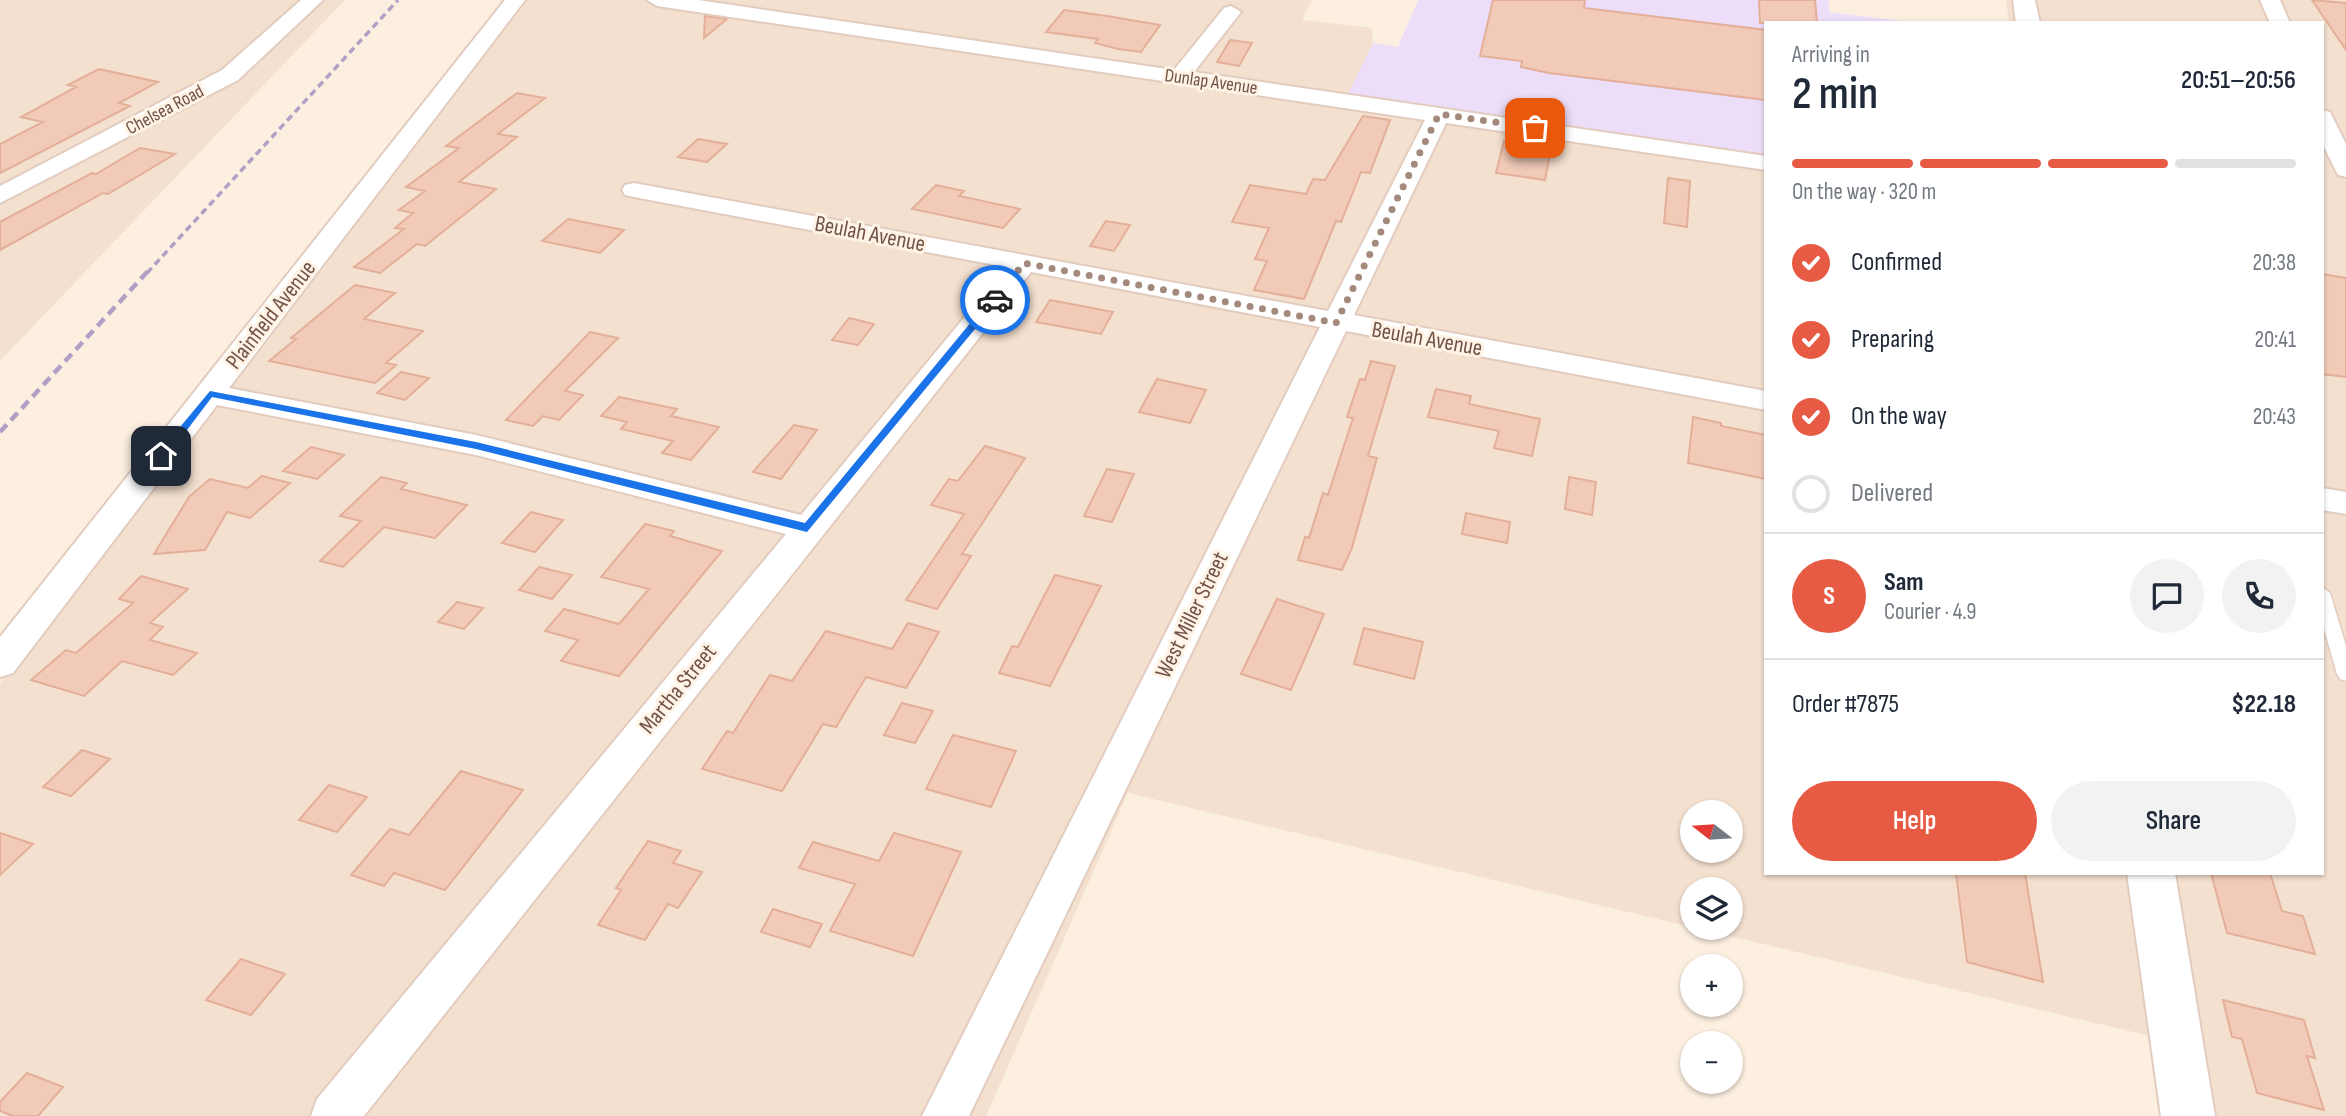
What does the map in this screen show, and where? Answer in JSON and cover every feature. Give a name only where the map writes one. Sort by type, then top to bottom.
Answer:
[{"type":"street","name":"Chelsea Road","points":[[0,196],[230,75],[313,0]]},
{"type":"street","name":"Plainfield Avenue","points":[[0,663],[515,0]]},
{"type":"street","name":"Dunlap Avenue","points":[[657,0],[1764,163]]},
{"type":"street","points":[[2024,0],[2028,21]]},
{"type":"street","points":[[2270,0],[2279,21]]},
{"type":"street","points":[[1179,78],[1231,12]]},
{"type":"street","name":"West Miller Street","points":[[945,1116],[1439,114]]},
{"type":"street","points":[[2324,121],[2346,170]]},
{"type":"street","name":"Beulah Avenue","points":[[634,190],[1336,323],[1764,401]]},
{"type":"street","name":"Martha Street","points":[[334,1116],[1024,263]]},
{"type":"street","points":[[210,394],[476,445],[807,528]]},
{"type":"street","points":[[2324,499],[2346,503]]},
{"type":"street","points":[[2151,875],[2188,1116]]},
{"type":"lane","points":[[2324,600],[2346,674]]},
{"type":"shaded area","points":[[0,0],[345,0],[0,361]]},
{"type":"shaded area","points":[[522,0],[1312,0],[1302,20],[1372,28],[1373,43],[1348,96],[1764,158],[1764,875],[2324,875],[2324,21],[2009,21],[2006,0],[2346,0],[2346,1116],[2206,1116],[2196,1047],[1743,939],[1743,877],[1680,877],[1680,924],[1128,793],[986,1116],[0,1116],[0,683]]},
{"type":"shaded area","points":[[1418,0],[1829,0],[1829,12],[1901,21],[1764,21],[1764,158],[1347,96],[1373,43],[1398,47]]},
{"type":"building","points":[[1493,0],[1585,0],[1584,8],[1764,30],[1764,100],[1549,73],[1521,67],[1522,61],[1480,56]]},
{"type":"building","points":[[1759,0],[1815,0],[1817,21],[1760,23]]},
{"type":"building","points":[[2312,0],[2346,3],[2346,50]]},
{"type":"building","points":[[1064,10],[1160,25],[1141,52],[1118,49],[1095,43],[1098,39],[1046,32]]},
{"type":"building","points":[[705,16],[727,19],[704,38]]},
{"type":"building","points":[[1230,40],[1252,43],[1239,66],[1217,62]]},
{"type":"building","points":[[99,69],[158,82],[119,103],[130,106],[0,173],[0,144],[43,122],[21,117],[76,87],[68,85]]},
{"type":"building","points":[[517,93],[545,98],[498,134],[517,137],[459,182],[496,189],[425,246],[417,244],[380,273],[354,267],[404,229],[395,228],[413,213],[399,210],[425,191],[406,187],[459,148],[446,146]]},
{"type":"building","points":[[1363,116],[1390,120],[1370,173],[1361,172],[1341,222],[1336,221],[1304,299],[1254,290],[1267,261],[1255,259],[1269,228],[1232,222],[1250,185],[1306,194],[1313,179],[1325,180]]},
{"type":"building","points":[[698,139],[727,144],[707,162],[678,157]]},
{"type":"building","points":[[1504,141],[1551,148],[1545,180],[1496,173]]},
{"type":"building","points":[[140,148],[175,154],[108,194],[103,193],[0,250],[0,222],[92,173],[96,174]]},
{"type":"building","points":[[1668,178],[1690,181],[1687,227],[1664,223]]},
{"type":"building","points":[[936,185],[964,191],[959,196],[1020,209],[1003,228],[912,209]]},
{"type":"building","points":[[568,219],[624,230],[600,253],[542,241]]},
{"type":"building","points":[[1106,221],[1130,225],[1114,251],[1090,246]]},
{"type":"building","points":[[2324,274],[2346,278],[2346,377],[2324,374]]},
{"type":"building","points":[[355,285],[395,293],[364,319],[423,331],[386,363],[396,365],[375,383],[269,361],[296,339],[291,338]]},
{"type":"building","points":[[1050,300],[1113,312],[1101,334],[1036,322]]},
{"type":"building","points":[[849,318],[874,324],[858,345],[832,340]]},
{"type":"building","points":[[590,332],[618,338],[565,391],[583,395],[559,420],[543,416],[533,426],[506,420]]},
{"type":"building","points":[[1371,361],[1395,366],[1368,456],[1377,458],[1352,548],[1342,570],[1298,560],[1305,537],[1309,538],[1323,493],[1328,495],[1353,418],[1347,417],[1360,379],[1365,380]]},
{"type":"building","points":[[401,372],[429,378],[405,400],[377,393]]},
{"type":"building","points":[[1157,379],[1206,390],[1190,423],[1139,412]]},
{"type":"building","points":[[1436,389],[1471,396],[1469,404],[1540,419],[1532,456],[1494,448],[1499,431],[1428,417]]},
{"type":"building","points":[[619,397],[677,409],[671,416],[719,427],[691,460],[662,453],[673,441],[621,429],[627,422],[601,416]]},
{"type":"building","points":[[1693,417],[1764,435],[1764,479],[1688,463]]},
{"type":"building","points":[[794,425],[817,430],[781,479],[753,472]]},
{"type":"building","points":[[985,446],[1025,458],[962,554],[971,556],[937,609],[906,600],[964,514],[931,505],[949,479],[958,481]]},
{"type":"building","points":[[311,447],[344,455],[317,479],[283,471]]},
{"type":"building","points":[[1107,469],[1134,474],[1112,522],[1084,516]]},
{"type":"building","points":[[262,476],[290,483],[250,518],[227,512],[205,550],[154,554],[189,497],[210,479],[248,488]]},
{"type":"building","points":[[381,477],[407,483],[401,489],[467,505],[435,538],[384,527],[343,567],[320,561],[361,521],[340,516]]},
{"type":"building","points":[[1569,477],[1596,482],[1592,515],[1565,509]]},
{"type":"building","points":[[531,512],[563,520],[535,552],[502,543]]},
{"type":"building","points":[[1466,513],[1510,522],[1507,543],[1462,534]]},
{"type":"building","points":[[645,524],[674,531],[670,536],[722,551],[619,676],[561,661],[578,640],[545,631],[564,609],[619,624],[649,589],[601,577]]},
{"type":"building","points":[[539,567],[572,575],[552,599],[519,590]]},
{"type":"building","points":[[1055,575],[1101,586],[1050,686],[999,673],[1012,646],[1018,647]]},
{"type":"building","points":[[141,576],[188,589],[150,623],[163,627],[150,640],[197,653],[173,675],[122,661],[84,696],[31,680],[66,650],[76,653],[133,603],[119,599]]},
{"type":"building","points":[[1277,599],[1324,614],[1291,690],[1241,674]]},
{"type":"building","points":[[457,602],[483,608],[464,629],[438,622]]},
{"type":"building","points":[[908,623],[939,632],[906,688],[866,677],[836,727],[823,724],[782,791],[702,769],[727,731],[733,733],[770,675],[792,681],[826,631],[892,649]]},
{"type":"building","points":[[1364,628],[1423,642],[1414,679],[1354,664]]},
{"type":"building","points":[[902,703],[933,711],[915,743],[884,735]]},
{"type":"building","points":[[953,735],[1016,751],[991,807],[926,789]]},
{"type":"building","points":[[82,750],[110,759],[71,796],[43,787]]},
{"type":"building","points":[[461,771],[523,790],[445,890],[394,873],[384,886],[351,875],[390,829],[409,835]]},
{"type":"building","points":[[329,785],[367,797],[337,832],[299,820]]},
{"type":"building","points":[[0,833],[33,844],[0,875]]},
{"type":"building","points":[[894,833],[961,852],[913,956],[830,931],[855,884],[799,868],[813,842],[879,861]]},
{"type":"building","points":[[648,841],[681,851],[673,863],[702,872],[678,908],[668,904],[645,940],[598,925],[621,890],[616,888]]},
{"type":"building","points":[[1956,875],[2025,875],[2043,982],[1967,962]]},
{"type":"building","points":[[2212,875],[2271,875],[2282,911],[2303,916],[2315,954],[2227,933]]},
{"type":"building","points":[[773,909],[822,924],[810,947],[761,932]]},
{"type":"building","points":[[241,959],[285,974],[251,1015],[206,1000]]},
{"type":"building","points":[[2223,1000],[2304,1020],[2315,1058],[2307,1056],[2324,1110],[2257,1093],[2242,1039],[2232,1037]]},
{"type":"building","points":[[27,1073],[63,1087],[38,1116],[13,1116],[0,1111],[0,1102]]},
{"type":"railway","points":[[147,273],[398,0]]},
{"type":"railway","points":[[0,432],[148,271]]},
{"type":"way so far","points":[[995,300],[1024,263],[1336,323],[1439,114],[1535,128]]},
{"type":"route","points":[[161,456],[210,394],[476,445],[807,528],[995,300]]}]
